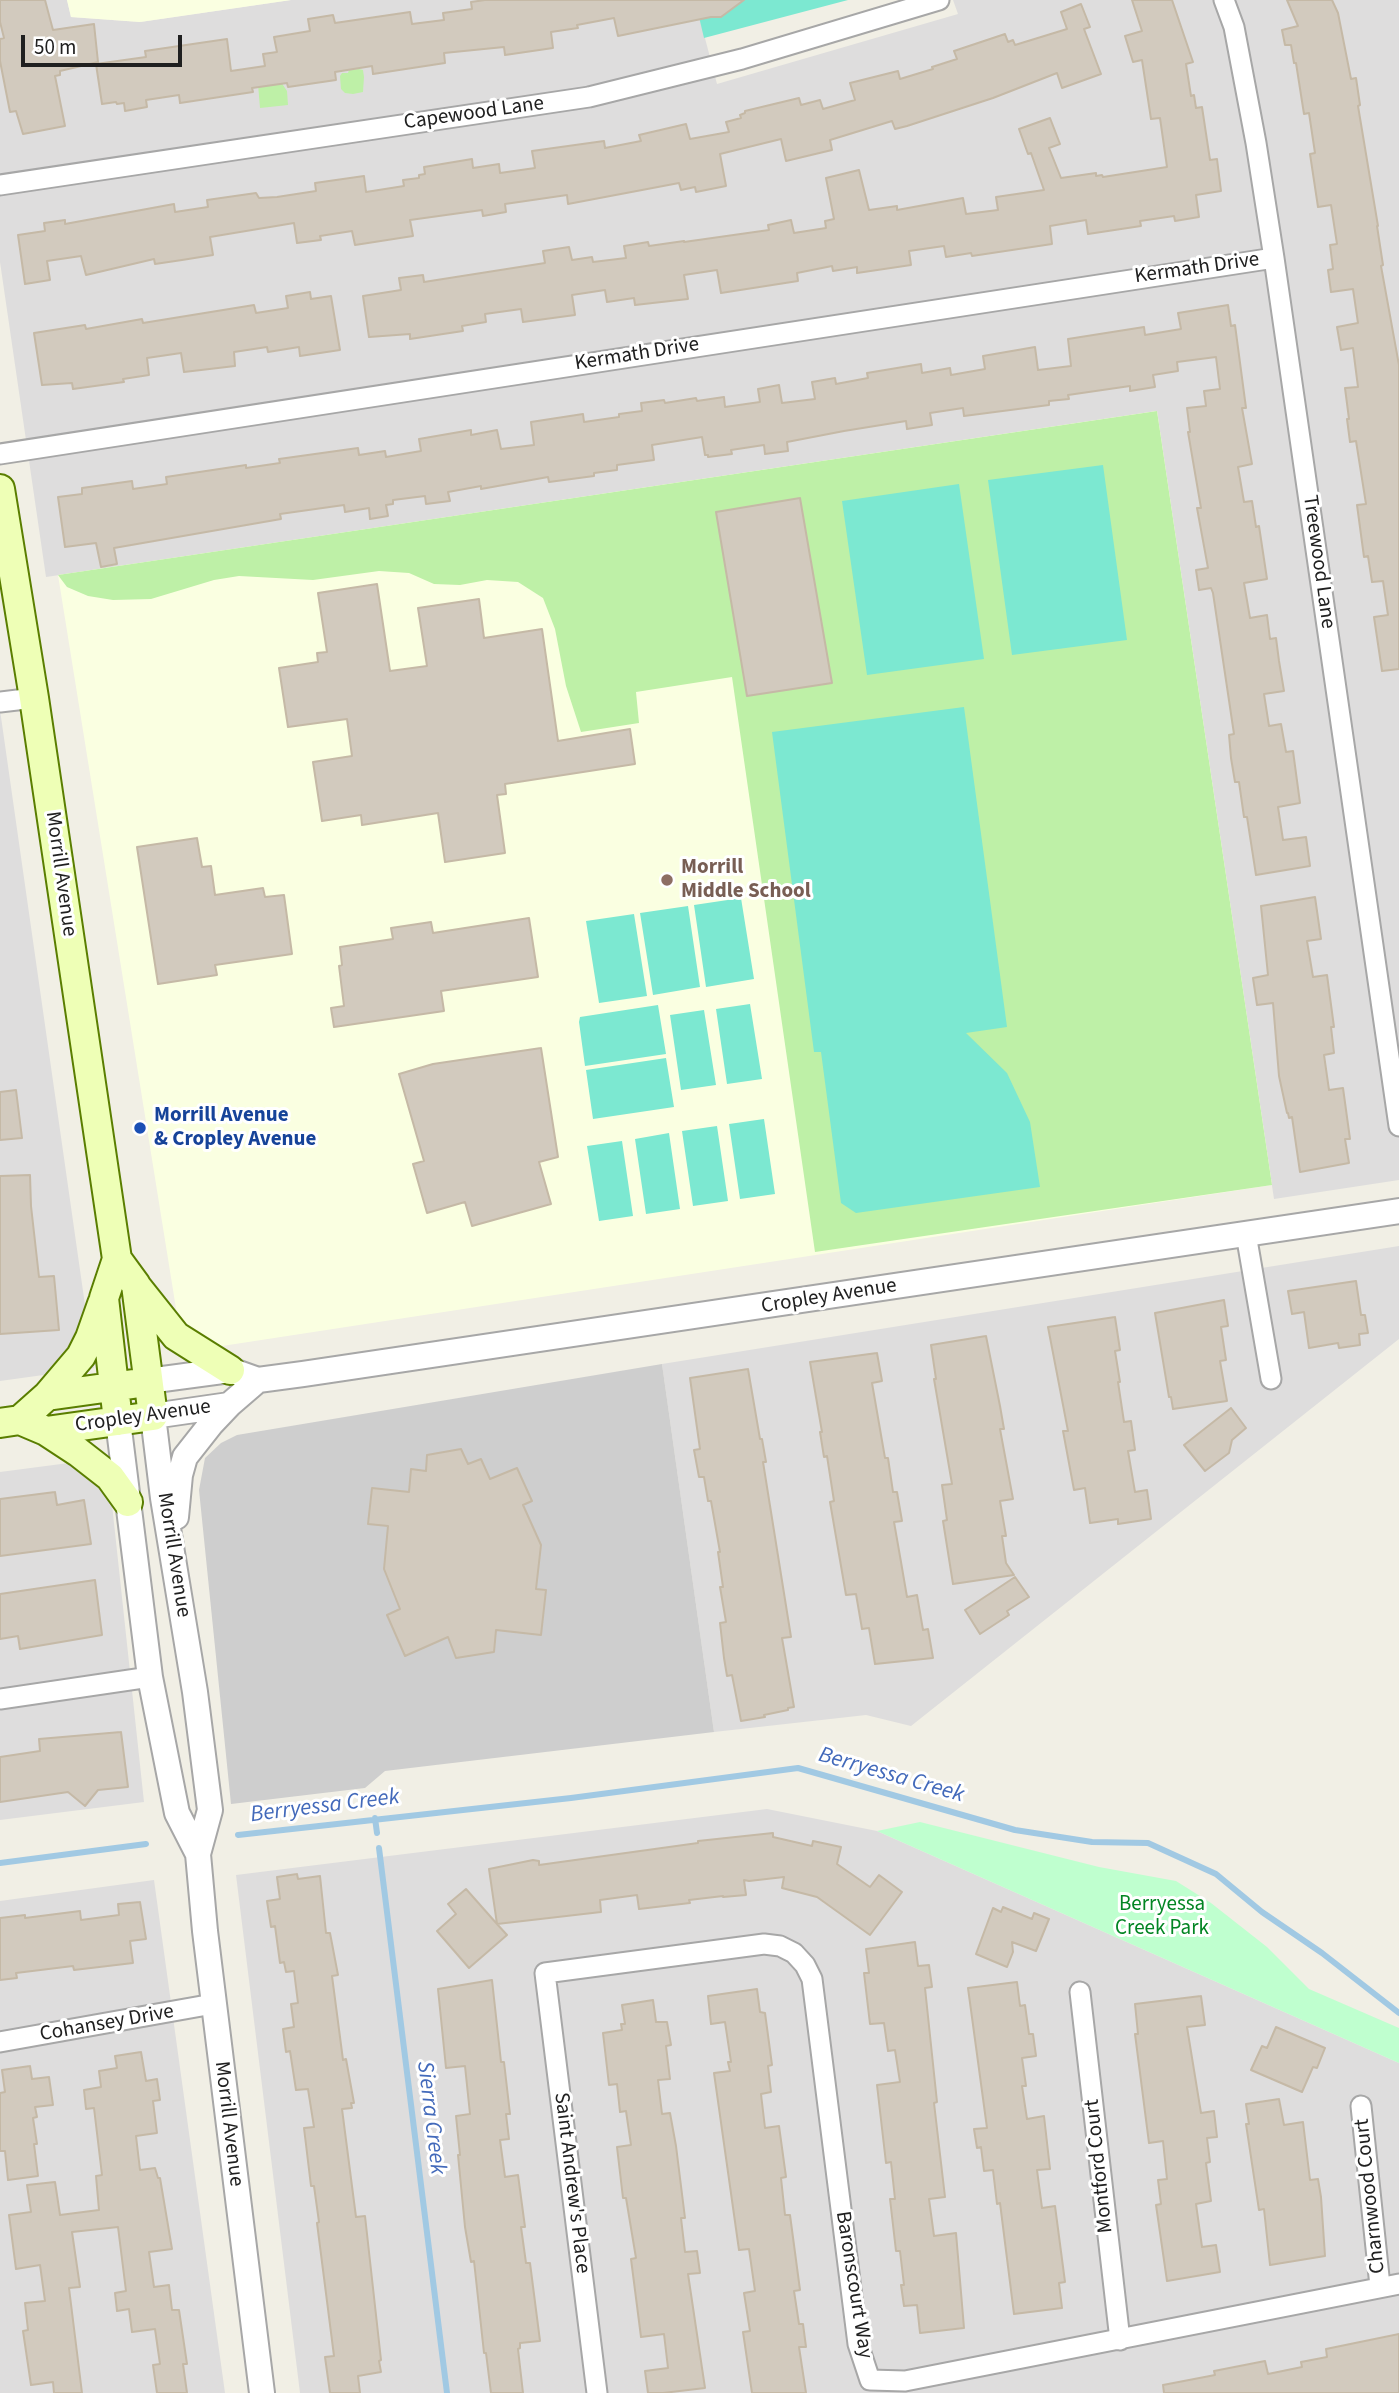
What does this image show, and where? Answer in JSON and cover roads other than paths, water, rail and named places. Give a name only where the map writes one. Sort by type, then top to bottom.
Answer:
[{"type":"main road","name":"Morrill Avenue","points":[[0,489],[34,698],[117,1259],[104,1298],[118,1421]]},
{"type":"main road","name":"Morrill Avenue","points":[[117,1259],[136,1285],[153,1416]]},
{"type":"main road","points":[[136,1285],[176,1336],[230,1370]]},
{"type":"main road","points":[[104,1298],[90,1338],[80,1356],[22,1425],[78,1452],[110,1477],[128,1502]]},
{"type":"main road","name":"Cropley Avenue","points":[[47,1396],[148,1381]]},
{"type":"main road","name":"Cropley Avenue","points":[[22,1425],[118,1421],[153,1416]]},
{"type":"street","name":"Treewood Lane","points":[[1224,0],[1234,27],[1274,258],[1399,1126]]},
{"type":"street","name":"Capewood Lane","points":[[0,185],[589,97],[742,59],[932,1]]},
{"type":"street","name":"Kermath Drive","points":[[0,454],[1274,258]]},
{"type":"street","points":[[0,702],[34,698]]},
{"type":"street","name":"Cropley Avenue","points":[[148,1381],[230,1370],[258,1380],[1399,1211]]},
{"type":"street","points":[[1246,1234],[1271,1379]]},
{"type":"street","name":"Cropley Avenue","points":[[153,1416],[229,1405],[258,1380]]},
{"type":"street","points":[[172,1553],[180,1475],[186,1457],[229,1405]]},
{"type":"street","name":"Morrill Avenue","points":[[153,1416],[210,1810],[198,1854],[213,2004],[262,2393]]},
{"type":"street","name":"Morrill Avenue","points":[[118,1421],[150,1677],[177,1813],[198,1854]]},
{"type":"street","points":[[0,1699],[150,1677]]},
{"type":"street","name":"Baronscourt Way","points":[[545,1973],[764,1944],[780,1946],[794,1953],[805,1965],[812,1979],[858,2344],[870,2380],[905,2381],[1390,2285]]},
{"type":"street","name":"Saint Andrew's Place","points":[[545,1973],[597,2393]]},
{"type":"street","name":"Montford Court","points":[[1080,1992],[1120,2340]]},
{"type":"street","name":"Cohansey Drive","points":[[0,2042],[213,2004]]},
{"type":"street","name":"Charnwood Court","points":[[1361,2106],[1390,2285]]},
{"type":"waterway","name":"Berryessa Creek","points":[[238,1835],[571,1798],[798,1768],[1015,1830],[1092,1842],[1148,1843],[1216,1874],[1262,1912],[1322,1953],[1399,2013]]},
{"type":"waterway","name":"Sierra Creek","points":[[375,1818],[377,1833]]},
{"type":"waterway","name":"Berryessa Creek","points":[[0,1863],[146,1844]]},
{"type":"waterway","name":"Sierra Creek","points":[[379,1848],[447,2393]]},
{"type":"place","name":"Morrill Middle School","points":[[667,880]]},
{"type":"place","name":"Morrill Avenue & Cropley Avenue","points":[[140,1128]]},
{"type":"park label","name":"Berryessa Creek Park","points":[[1162,1917]]}]
